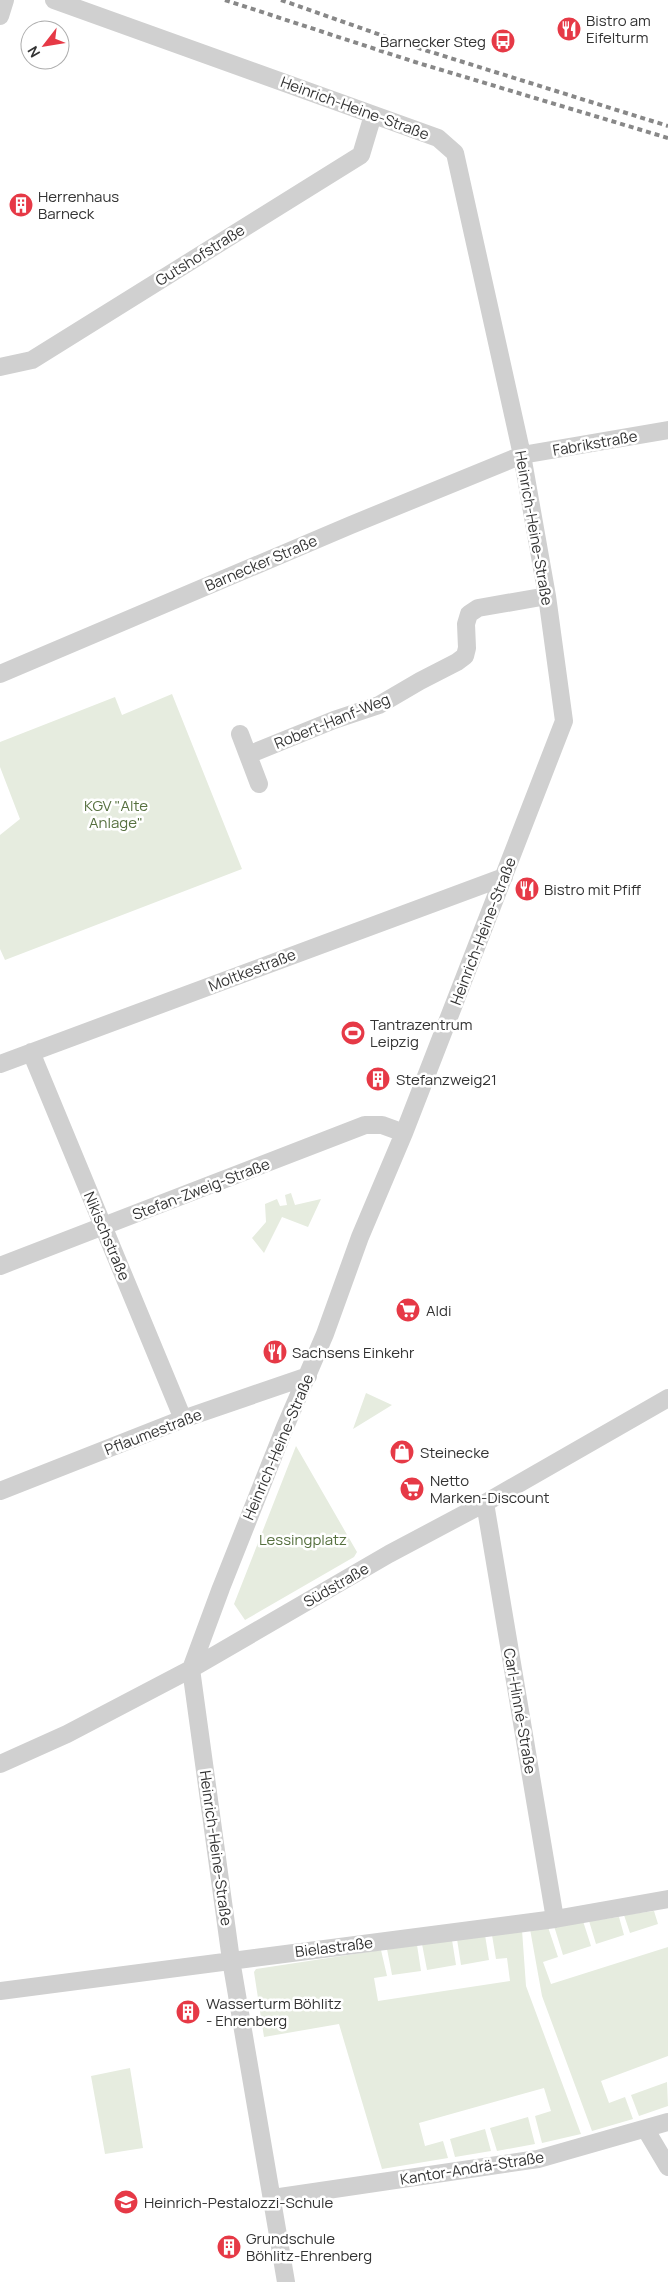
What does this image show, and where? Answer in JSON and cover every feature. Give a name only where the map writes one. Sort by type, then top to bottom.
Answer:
[{"type":"street","points":[[0,16],[6,0]]},
{"type":"street","name":"Heinrich-Heine-Straße","points":[[54,0],[438,138],[455,153],[522,455],[546,596],[564,720],[404,1133],[360,1237],[308,1376],[278,1444],[220,1588],[191,1669],[231,1960],[286,2282]]},
{"type":"street","name":"Gutshofstraße","points":[[0,367],[32,360],[361,155],[373,115]]},
{"type":"street","name":"Fabrikstraße","points":[[522,455],[668,430]]},
{"type":"street","name":"Barnecker Straße","points":[[0,674],[522,455]]},
{"type":"street","name":"Robert-Hanf-Weg","points":[[248,756],[334,720],[379,705],[458,662],[465,656],[467,648],[466,624],[470,614],[478,608],[546,596]]},
{"type":"street","points":[[240,734],[259,784]]},
{"type":"street","name":"Moltkestraße","points":[[0,1064],[504,877]]},
{"type":"street","name":"Nikischstraße","points":[[31,1052],[183,1419]]},
{"type":"street","name":"Stefan-Zweig-Straße","points":[[0,1266],[365,1125],[382,1125],[404,1133]]},
{"type":"street","name":"Pflaumestraße","points":[[0,1490],[183,1419],[308,1376]]},
{"type":"street","name":"Südstraße","points":[[0,1764],[67,1734],[191,1669],[389,1554],[485,1503],[668,1398]]},
{"type":"street","name":"Carl-Hinné-Straße","points":[[485,1503],[554,1919]]},
{"type":"street","name":"Bielastraße","points":[[0,1991],[554,1919],[668,1899]]},
{"type":"street","name":"Kantor-Andrä-Straße","points":[[273,2198],[538,2159],[646,2130],[668,2122]]},
{"type":"street","points":[[646,2130],[668,2167]]},
{"type":"green space","name":"KGV \"Alte Anlage\"","points":[[172,694],[242,869],[5,960],[0,949],[0,835],[20,819],[0,767],[0,742],[115,697],[122,715]]},
{"type":"green space","points":[[291,1193],[295,1205],[321,1199],[308,1227],[282,1217],[264,1253],[252,1238],[266,1222],[265,1204],[277,1199],[280,1206],[287,1205],[285,1195]]},
{"type":"green space","points":[[366,1393],[392,1405],[353,1429]]},
{"type":"green space","name":"Lessingplatz","points":[[296,1446],[357,1552],[354,1557],[245,1620],[234,1604]]},
{"type":"green space","points":[[654,1911],[658,1924],[630,1933],[624,1915]]},
{"type":"green space","points":[[619,1917],[624,1935],[596,1944],[589,1921]]},
{"type":"green space","points":[[583,1921],[591,1946],[563,1955],[554,1926]]},
{"type":"green space","points":[[548,1927],[558,1957],[543,1962],[551,1984],[668,1947],[668,2056],[601,2081],[609,2103],[625,2097],[633,2119],[592,2131],[542,1996],[530,1929]]},
{"type":"green space","points":[[522,1930],[526,1986],[581,2134],[542,2143],[535,2116],[551,2111],[544,2088],[419,2123],[425,2146],[443,2141],[448,2158],[382,2169],[339,2024],[264,2037],[254,1972],[256,1969],[381,1950],[387,1976],[374,1978],[378,2001],[510,1981],[507,1958],[496,1959],[492,1935]]},
{"type":"green space","points":[[485,1935],[489,1960],[461,1965],[457,1939]]},
{"type":"green space","points":[[452,1940],[456,1965],[427,1970],[422,1944]]},
{"type":"green space","points":[[417,1945],[421,1971],[392,1975],[387,1949]]},
{"type":"green space","points":[[130,2068],[143,2148],[105,2154],[91,2076]]},
{"type":"green space","points":[[667,2082],[668,2106],[639,2116],[631,2095]]},
{"type":"green space","points":[[528,2117],[535,2144],[497,2151],[490,2128]]},
{"type":"green space","points":[[485,2129],[491,2151],[455,2157],[450,2139]]},
{"type":"railway","points":[[225,0],[415,62],[668,138]]},
{"type":"railway","points":[[281,0],[415,47],[668,126]]},
{"type":"place","name":"Bistro am Eifelturm","points":[[569,29]]},
{"type":"place","name":"Barnecker Steg","points":[[503,41]]},
{"type":"place","name":"Herrenhaus Barneck","points":[[21,205]]},
{"type":"place","name":"Bistro mit Pfiff","points":[[527,889]]},
{"type":"place","name":"Tantrazentrum Leipzig","points":[[353,1033]]},
{"type":"place","name":"Stefanzweig21","points":[[378,1079]]},
{"type":"place","name":"Aldi","points":[[408,1310]]},
{"type":"place","name":"Sachsens Einkehr","points":[[275,1352]]},
{"type":"place","name":"Steinecke","points":[[402,1452]]},
{"type":"place","name":"Netto Marken-Discount","points":[[412,1489]]},
{"type":"place","name":"Wasserturm Böhlitz - Ehrenberg","points":[[188,2012]]},
{"type":"place","name":"Heinrich-Pestalozzi-Schule","points":[[126,2202]]},
{"type":"place","name":"Grundschule Böhlitz-Ehrenberg","points":[[229,2247]]}]
